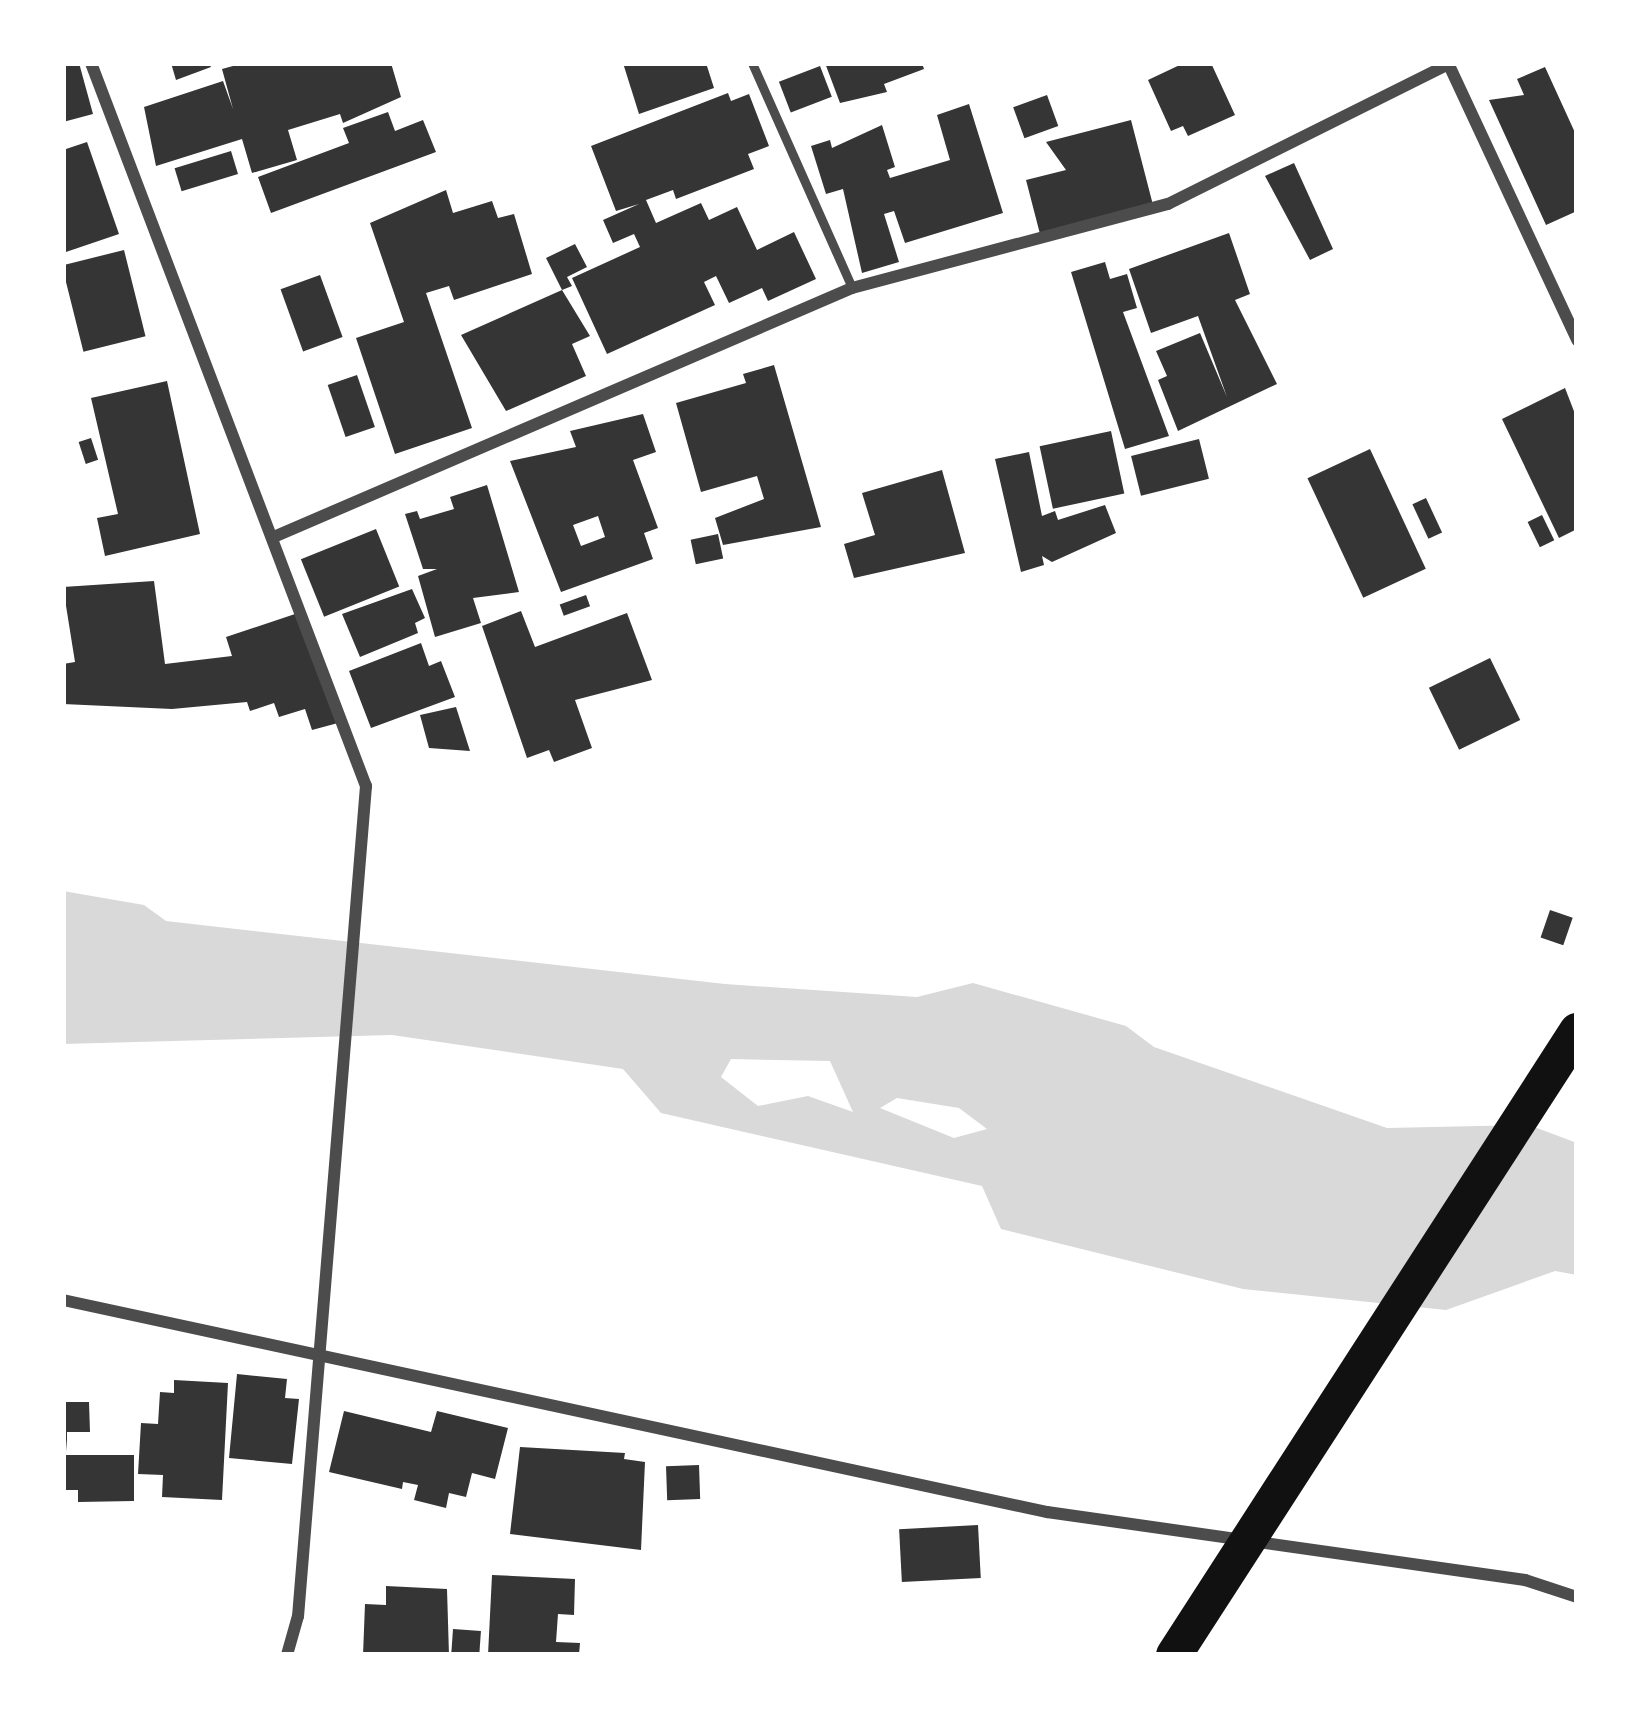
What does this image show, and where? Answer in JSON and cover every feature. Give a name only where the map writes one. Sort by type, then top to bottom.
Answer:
[{"type":"highway","points":[[1174,1655],[1577,1031]]},
{"type":"street","points":[[91,63],[276,536],[366,786],[321,1305],[322,1359],[298,1616],[287,1655]]},
{"type":"street","points":[[276,536],[852,288],[1168,204],[1449,63],[1577,340]]},
{"type":"street","points":[[63,1300],[1047,1512],[1525,1580],[1577,1598]]},
{"type":"lane","points":[[752,63],[852,288]]},
{"type":"shaded area","points":[[63,891],[144,905],[166,921],[725,984],[917,997],[973,983],[1126,1026],[1154,1047],[1387,1128],[1529,1125],[1577,1143],[1577,1275],[1555,1271],[1446,1310],[1243,1289],[1001,1229],[982,1186],[661,1113],[623,1069],[392,1035],[63,1044]],"holes":[[[731,1059],[830,1061],[853,1112],[808,1096],[758,1106],[721,1077]],[[897,1098],[959,1108],[987,1129],[954,1138],[880,1108]]]},
{"type":"building","points":[[63,63],[79,63],[93,114],[63,122]]},
{"type":"building","points":[[171,63],[209,63],[211,67],[176,80]]},
{"type":"building","points":[[244,63],[391,63],[401,97],[343,123],[340,114],[288,130],[297,160],[252,173],[242,139],[156,166],[144,107],[223,81],[233,109],[222,69]]},
{"type":"building","points":[[623,63],[706,63],[714,88],[639,114]]},
{"type":"building","points":[[825,63],[922,63],[924,69],[884,84],[887,92],[840,103]]},
{"type":"building","points":[[1184,63],[1211,63],[1235,115],[1188,136],[1183,126],[1171,131],[1148,80]]},
{"type":"building","points":[[820,66],[832,97],[791,113],[779,82]]},
{"type":"building","points":[[1545,67],[1577,137],[1577,211],[1546,225],[1489,100],[1524,95],[1517,79]]},
{"type":"building","points":[[728,93],[731,101],[749,94],[769,146],[748,154],[754,169],[676,199],[673,190],[646,200],[656,223],[701,203],[709,220],[737,207],[757,250],[794,232],[816,279],[768,301],[762,288],[729,303],[716,276],[704,282],[715,305],[607,354],[572,278],[640,247],[634,234],[613,243],[603,220],[639,204],[616,211],[591,146]]},
{"type":"building","points":[[1047,95],[1058,126],[1024,138],[1013,107]]},
{"type":"building","points":[[969,104],[1003,213],[905,243],[894,211],[884,214],[899,262],[862,273],[843,189],[826,194],[811,146],[830,140],[832,148],[882,125],[895,167],[887,170],[890,178],[950,160],[937,115]]},
{"type":"building","points":[[388,112],[395,131],[423,120],[436,152],[271,213],[258,177],[349,143],[343,128]]},
{"type":"building","points":[[1131,120],[1153,205],[1040,234],[1026,180],[1066,170],[1046,142]]},
{"type":"building","points":[[87,142],[119,234],[63,253],[63,150]]},
{"type":"building","points":[[231,151],[238,174],[182,191],[175,168]]},
{"type":"building","points":[[1294,163],[1333,249],[1310,260],[1265,176]]},
{"type":"building","points":[[446,190],[453,213],[492,201],[498,218],[514,214],[532,274],[454,300],[449,286],[426,293],[472,428],[395,454],[356,338],[404,322],[370,223]]},
{"type":"building","points":[[1229,233],[1250,294],[1235,300],[1277,384],[1178,431],[1158,380],[1167,376],[1156,351],[1200,333],[1227,397],[1198,316],[1151,333],[1129,269]]},
{"type":"building","points":[[575,244],[587,267],[567,277],[572,286],[562,290],[546,258]]},
{"type":"building","points":[[124,250],[146,336],[83,352],[63,265]]},
{"type":"building","points":[[1105,262],[1110,279],[1127,274],[1137,308],[1123,312],[1169,436],[1125,449],[1071,272]]},
{"type":"building","points":[[320,275],[343,337],[303,351],[281,289]]},
{"type":"building","points":[[562,290],[590,336],[572,344],[586,376],[506,411],[461,335]]},
{"type":"building","points":[[774,365],[821,527],[723,545],[715,518],[764,499],[757,476],[701,492],[676,403],[746,383],[743,374]]},
{"type":"building","points":[[357,375],[375,427],[346,437],[328,385]]},
{"type":"building","points":[[167,381],[200,534],[105,556],[97,518],[118,514],[91,398]]},
{"type":"building","points":[[1565,388],[1577,419],[1577,529],[1559,538],[1502,419]]},
{"type":"building","points":[[643,414],[656,452],[633,460],[658,528],[644,533],[653,559],[561,592],[510,461],[576,447],[570,431]],"holes":[[[598,516],[605,537],[581,546],[573,525]]]},
{"type":"building","points":[[1111,431],[1124,494],[1053,509],[1040,446]]},
{"type":"building","points":[[91,438],[98,460],[86,464],[79,442]]},
{"type":"building","points":[[1199,439],[1209,479],[1141,496],[1131,456]]},
{"type":"building","points":[[1370,449],[1426,569],[1363,598],[1307,478]]},
{"type":"building","points":[[1029,452],[1042,516],[1055,511],[1058,520],[1105,505],[1116,533],[1052,562],[1042,556],[1044,565],[1021,572],[995,459]]},
{"type":"building","points":[[942,470],[965,553],[854,578],[844,544],[875,535],[862,493]]},
{"type":"building","points":[[487,485],[519,592],[473,598],[481,623],[435,637],[418,576],[437,569],[423,569],[405,514],[417,511],[420,519],[454,509],[450,497]]},
{"type":"building","points":[[1426,498],[1442,532],[1428,539],[1412,504]]},
{"type":"building","points":[[1542,515],[1554,540],[1540,547],[1528,522]]},
{"type":"building","points":[[376,529],[399,586],[324,617],[301,559]]},
{"type":"building","points":[[718,534],[723,558],[696,564],[691,540]]},
{"type":"building","points":[[154,581],[165,664],[232,656],[226,637],[298,613],[338,723],[312,730],[305,709],[279,717],[274,703],[250,711],[247,702],[172,709],[63,704],[63,664],[75,662],[63,587]]},
{"type":"building","points":[[412,589],[425,618],[415,623],[418,633],[360,657],[342,614]]},
{"type":"building","points":[[586,595],[590,606],[564,616],[560,605]]},
{"type":"building","points":[[521,611],[535,647],[627,613],[652,680],[575,700],[592,748],[554,762],[549,750],[527,758],[482,626]]},
{"type":"building","points":[[421,643],[429,666],[441,661],[455,697],[371,728],[349,671]]},
{"type":"building","points":[[1490,658],[1520,720],[1459,750],[1429,688]]},
{"type":"building","points":[[456,707],[470,751],[429,748],[420,715]]},
{"type":"building","points":[[1550,910],[1573,918],[1563,945],[1541,937]]},
{"type":"building","points":[[237,1374],[287,1379],[285,1398],[299,1399],[292,1464],[229,1458]]},
{"type":"building","points":[[174,1380],[228,1383],[222,1500],[162,1497],[163,1475],[138,1474],[141,1423],[158,1424],[160,1392],[174,1393]]},
{"type":"building","points":[[63,1402],[89,1402],[90,1432],[67,1432],[67,1452]]},
{"type":"building","points":[[344,1411],[431,1432],[437,1411],[508,1428],[495,1479],[472,1473],[466,1497],[449,1493],[446,1508],[414,1500],[418,1485],[403,1482],[402,1489],[329,1472]]},
{"type":"building","points":[[520,1447],[625,1453],[624,1459],[645,1462],[641,1550],[510,1534]]},
{"type":"building","points":[[63,1455],[134,1455],[134,1501],[78,1502],[78,1490],[63,1490]]},
{"type":"building","points":[[699,1465],[700,1499],[667,1500],[666,1466]]},
{"type":"building","points":[[978,1525],[981,1578],[902,1582],[899,1529]]},
{"type":"building","points":[[492,1575],[575,1579],[574,1615],[558,1614],[556,1642],[580,1643],[579,1655],[488,1655]]},
{"type":"building","points":[[386,1586],[447,1589],[449,1655],[363,1655],[365,1604],[386,1605]]},
{"type":"building","points":[[453,1629],[481,1631],[479,1655],[451,1655]]}]
